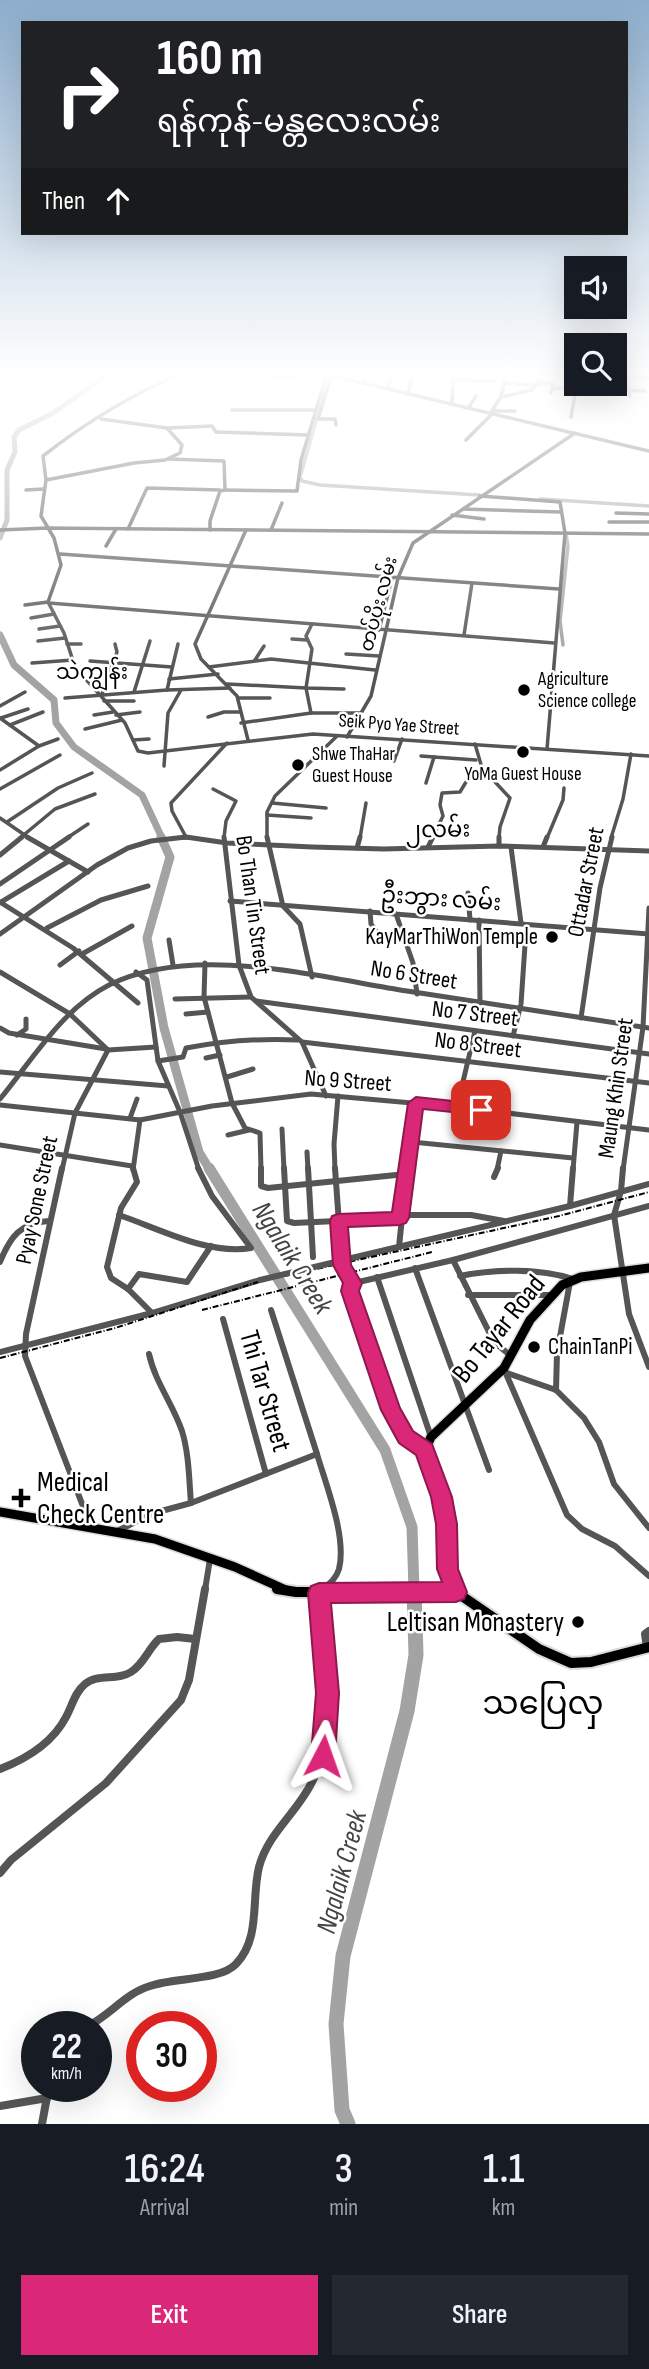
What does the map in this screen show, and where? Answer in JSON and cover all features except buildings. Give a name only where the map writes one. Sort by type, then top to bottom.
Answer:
[{"type":"main road","name":"Bo Tayar Road","points":[[425,1450],[431,1437],[505,1370],[530,1320],[552,1294],[572,1280],[621,1270],[649,1268]]},
{"type":"main road","points":[[425,1450],[445,1511],[447,1569],[456,1592]]},
{"type":"main road","points":[[0,1512],[155,1539],[210,1558],[278,1589],[319,1593],[456,1592],[539,1649],[570,1663],[591,1662],[648,1647]]},
{"type":"street","points":[[45,471],[41,516],[60,554],[60,570],[48,603],[73,660],[122,720],[133,740],[149,739]]},
{"type":"street","points":[[46,480],[92,471]]},
{"type":"street","points":[[210,530],[210,521],[226,471]]},
{"type":"street","points":[[128,529],[147,488],[297,491],[300,471]]},
{"type":"street","name":"တပ်ပိုး လမ်း","points":[[347,737],[371,696],[395,578],[410,547],[427,531],[518,471]]},
{"type":"street","points":[[26,490],[44,489]]},
{"type":"street","points":[[480,496],[558,501],[561,512],[565,533],[547,749]]},
{"type":"street","points":[[271,530],[282,503]]},
{"type":"street","points":[[463,509],[561,512]]},
{"type":"street","points":[[499,517],[500,510]]},
{"type":"street","points":[[521,511],[522,518]]},
{"type":"street","points":[[540,512],[540,518]]},
{"type":"street","points":[[616,513],[649,514]]},
{"type":"street","points":[[626,514],[628,522]]},
{"type":"street","points":[[452,515],[484,519]]},
{"type":"street","points":[[609,522],[649,522]]},
{"type":"street","points":[[0,530],[47,528],[649,534]]},
{"type":"street","points":[[106,546],[116,529]]},
{"type":"street","points":[[246,530],[195,648],[200,659],[218,674],[238,698],[241,723],[248,740]]},
{"type":"street","points":[[60,554],[559,589]]},
{"type":"street","points":[[379,629],[395,578]]},
{"type":"street","points":[[464,635],[472,583]]},
{"type":"street","points":[[25,605],[48,603],[554,643]]},
{"type":"street","points":[[31,618],[54,614]]},
{"type":"street","points":[[311,713],[306,688],[312,649],[307,640],[312,624]]},
{"type":"street","points":[[39,629],[60,626]]},
{"type":"street","points":[[38,641],[65,638]]},
{"type":"street","points":[[292,639],[307,640]]},
{"type":"street","points":[[134,692],[150,641]]},
{"type":"street","points":[[100,695],[117,652],[116,643]]},
{"type":"street","points":[[67,644],[81,644]]},
{"type":"street","points":[[167,690],[178,644]]},
{"type":"street","points":[[255,660],[264,646]]},
{"type":"street","points":[[346,654],[379,656]]},
{"type":"street","points":[[32,663],[73,660]]},
{"type":"street","points":[[209,667],[255,660],[375,670]]},
{"type":"street","points":[[90,661],[172,667]]},
{"type":"street","points":[[169,679],[218,674]]},
{"type":"street","points":[[65,698],[229,686],[344,689]]},
{"type":"street","points":[[164,766],[169,724],[167,713],[181,690]]},
{"type":"street","points":[[2,703],[25,692]]},
{"type":"street","points":[[238,698],[270,698]]},
{"type":"street","points":[[104,701],[134,701]]},
{"type":"street","points":[[0,718],[28,709]]},
{"type":"street","points":[[10,724],[43,712]]},
{"type":"street","points":[[94,715],[140,712]]},
{"type":"street","points":[[208,717],[224,712],[240,712]]},
{"type":"street","points":[[241,723],[311,713],[361,713]]},
{"type":"street","points":[[0,718],[39,746]]},
{"type":"street","points":[[85,729],[122,720]]},
{"type":"street","name":"Seik Pyo Yae Street","points":[[133,740],[138,751],[148,754],[228,742],[313,734],[649,756]]},
{"type":"street","points":[[312,976],[300,924],[283,906],[268,846],[267,815],[272,803],[337,736]]},
{"type":"street","points":[[0,770],[39,746],[58,739]]},
{"type":"street","points":[[394,761],[402,739]]},
{"type":"street","points":[[184,837],[171,803],[228,742]]},
{"type":"street","points":[[475,744],[476,760],[496,787],[510,798],[500,827],[499,846]]},
{"type":"street","name":"Ottadar Street","points":[[581,1018],[593,929],[608,849],[623,799],[631,754]]},
{"type":"street","points":[[0,789],[60,755]]},
{"type":"street","points":[[421,756],[476,760]]},
{"type":"street","points":[[426,783],[434,757]]},
{"type":"street","points":[[7,822],[58,788],[92,773]]},
{"type":"street","points":[[428,847],[443,816],[440,805],[442,793],[460,793],[466,782]]},
{"type":"street","points":[[543,847],[563,800],[564,788]]},
{"type":"street","name":"Bo Than Tin Street","points":[[214,789],[236,801],[226,821],[224,834],[239,965],[253,999],[300,1041],[327,1096]]},
{"type":"street","points":[[0,855],[55,809],[95,793]]},
{"type":"street","points":[[272,803],[326,808]]},
{"type":"street","points":[[357,848],[365,821],[366,803]]},
{"type":"street","points":[[267,815],[311,818]]},
{"type":"street","points":[[0,818],[88,872]]},
{"type":"street","points":[[0,884],[88,824]]},
{"type":"street","name":"၂လမ်း","points":[[0,934],[88,872],[128,848],[151,841],[184,837],[268,846],[499,846],[649,851]]},
{"type":"street","points":[[511,847],[521,923]]},
{"type":"street","points":[[0,902],[69,860]]},
{"type":"street","points":[[47,928],[102,900],[148,886]]},
{"type":"street","points":[[468,893],[470,920]]},
{"type":"street","name":"ဦးဘွား လမ်း","points":[[230,901],[648,934]]},
{"type":"street","points":[[0,902],[47,928],[81,952],[138,1003]]},
{"type":"street","name":"Maung Khin Street","points":[[649,908],[646,1027],[627,1126],[621,1191],[614,1215],[629,1314],[649,1367]]},
{"type":"street","points":[[370,911],[371,924],[378,934],[402,934]]},
{"type":"street","points":[[396,914],[414,964],[417,994]]},
{"type":"street","points":[[479,920],[480,1003]]},
{"type":"street","points":[[60,965],[132,926]]},
{"type":"street","points":[[169,940],[173,965]]},
{"type":"street","points":[[513,1036],[521,1004],[525,945]]},
{"type":"street","points":[[205,963],[204,997],[216,1043],[232,1103],[249,1130]]},
{"type":"street","name":"No 6 Street","points":[[0,1099],[70,1014],[114,981],[136,972],[173,965],[239,965],[646,1027]]},
{"type":"street","points":[[0,972],[70,1014],[108,1050]]},
{"type":"street","points":[[119,1215],[211,1246],[245,1250],[251,1245],[222,1211],[203,1181],[182,1112],[159,1061],[147,980],[136,972]]},
{"type":"street","name":"No 7 Street","points":[[175,999],[253,999],[649,1054]]},
{"type":"street","points":[[186,1014],[208,1012]]},
{"type":"street","points":[[17,1035],[26,1029],[26,1019]]},
{"type":"street","points":[[0,1030],[9,1034],[108,1050],[156,1047]]},
{"type":"street","points":[[457,1107],[475,1031]]},
{"type":"street","name":"No 8 Street","points":[[159,1061],[183,1057],[186,1048],[257,1037],[649,1083]]},
{"type":"street","name":"Pyay Sone Street","points":[[92,1529],[25,1356],[25,1345],[64,1154],[75,1113],[108,1050]]},
{"type":"street","points":[[206,1058],[220,1055]]},
{"type":"street","points":[[227,1077],[253,1069]]},
{"type":"street","points":[[0,1072],[20,1076],[168,1086]]},
{"type":"street","name":"No 9 Street","points":[[140,1120],[212,1105],[298,1094],[457,1107],[649,1130]]},
{"type":"street","points":[[338,1096],[334,1144],[340,1258],[353,1283],[350,1291],[396,1424],[406,1437],[425,1450]]},
{"type":"street","points":[[130,1118],[137,1099]]},
{"type":"street","points":[[399,1247],[400,1216],[416,1103]]},
{"type":"street","points":[[0,1105],[140,1120],[132,1166],[137,1182],[119,1215],[107,1267],[111,1278],[128,1289],[152,1312]]},
{"type":"street","points":[[570,1206],[578,1122]]},
{"type":"street","points":[[282,1129],[287,1221],[471,1215],[504,1221]]},
{"type":"street","points":[[228,1135],[249,1130],[260,1133],[261,1186],[406,1174]]},
{"type":"street","points":[[412,1142],[573,1158]]},
{"type":"street","points":[[0,1145],[132,1166]]},
{"type":"street","points":[[494,1177],[501,1151]]},
{"type":"street","points":[[307,1152],[313,1257]]},
{"type":"street","points":[[0,1352],[260,1280],[570,1206],[649,1184]]},
{"type":"street","points":[[353,1283],[453,1260],[649,1206]]},
{"type":"street","points":[[0,1262],[8,1242],[22,1226],[33,1220],[50,1221]]},
{"type":"street","points":[[128,1289],[139,1274],[187,1282],[211,1246]]},
{"type":"street","points":[[453,1260],[468,1295],[494,1342],[511,1356]]},
{"type":"street","points":[[415,1268],[489,1470]]},
{"type":"street","points":[[460,1276],[474,1272],[553,1273],[572,1280],[557,1353],[556,1390]]},
{"type":"street","points":[[377,1277],[431,1437]]},
{"type":"street","points":[[468,1295],[552,1294]]},
{"type":"street","points":[[112,2013],[137,1990],[175,1978],[208,1978],[234,1966],[247,1950],[252,1938],[258,1868],[266,1847],[273,1834],[297,1808],[313,1781],[323,1756],[328,1693],[319,1593],[334,1580],[340,1560],[334,1515],[271,1310]]},
{"type":"street","name":"Thi Tar Street","points":[[223,1319],[266,1474]]},
{"type":"street","points":[[149,1354],[159,1385],[180,1423],[191,1503]]},
{"type":"street","points":[[505,1370],[556,1390],[592,1428],[614,1484],[649,1528]]},
{"type":"street","points":[[505,1370],[572,1522],[615,1546],[649,1576]]},
{"type":"street","points":[[115,1532],[154,1513],[191,1503],[317,1454]]},
{"type":"street","points":[[0,1873],[11,1860],[106,1783],[181,1700],[189,1680],[210,1558]]},
{"type":"street","points":[[648,1647],[644,1637],[649,1631]]},
{"type":"street","points":[[0,1769],[25,1757],[57,1730],[85,1685],[94,1679],[132,1671],[162,1637],[169,1635],[195,1639]]},
{"type":"street","points":[[0,2106],[24,2102]]},
{"type":"street","points":[[42,2124],[46,2102]]},
{"type":"waterway","name":"Ngalaik Creek","points":[[0,538],[7,520],[7,471]]},
{"type":"waterway","points":[[302,471],[302,481],[320,485],[479,495]]},
{"type":"waterway","points":[[540,499],[649,506]]},
{"type":"waterway","points":[[563,645],[560,621],[568,546],[566,534]]},
{"type":"waterway","name":"Ngalaik Creek","points":[[0,635],[14,665],[54,700],[56,723],[74,747],[142,795],[162,838]]},
{"type":"waterway","name":"Ngalaik Creek","points":[[161,837],[170,857],[147,938],[164,1028],[199,1152],[210,1170]]},
{"type":"waterway","name":"Ngalaik Creek","points":[[209,1168],[385,1450],[412,1527],[414,1590]]},
{"type":"waterway","name":"Ngalaik Creek","points":[[348,2124],[342,2110],[336,2024],[343,1956],[407,1711],[416,1655],[414,1589]]},
{"type":"railway","points":[[0,1358],[115,1328],[261,1281],[559,1216],[649,1192]]},
{"type":"railway","points":[[202,1310],[432,1252]]},
{"type":"place","name":"Agriculture Science college","points":[[524,690]]},
{"type":"place","name":"YoMa Guest House","points":[[523,752]]},
{"type":"place","name":"Shwe ThaHar Guest House","points":[[298,765]]},
{"type":"place","name":"KayMarThiWon Temple","points":[[552,937]]},
{"type":"place","name":"ChainTanPi","points":[[534,1347]]},
{"type":"place","name":"Medical Check Centre","points":[[21,1498]]},
{"type":"place","name":"Leltisan Monastery","points":[[578,1622]]},
{"type":"district","name":"သဲကျွန်း","points":[[92,672]]},
{"type":"district","name":"သပြေလှ","points":[[543,1704]]},
{"type":"route","points":[[323,1756],[328,1693],[319,1593],[456,1592],[447,1569],[447,1524],[442,1497],[428,1465],[425,1450],[406,1437],[396,1424],[350,1291],[349,1286],[353,1283],[342,1265],[338,1221],[400,1218],[416,1103],[481,1110]]}]
